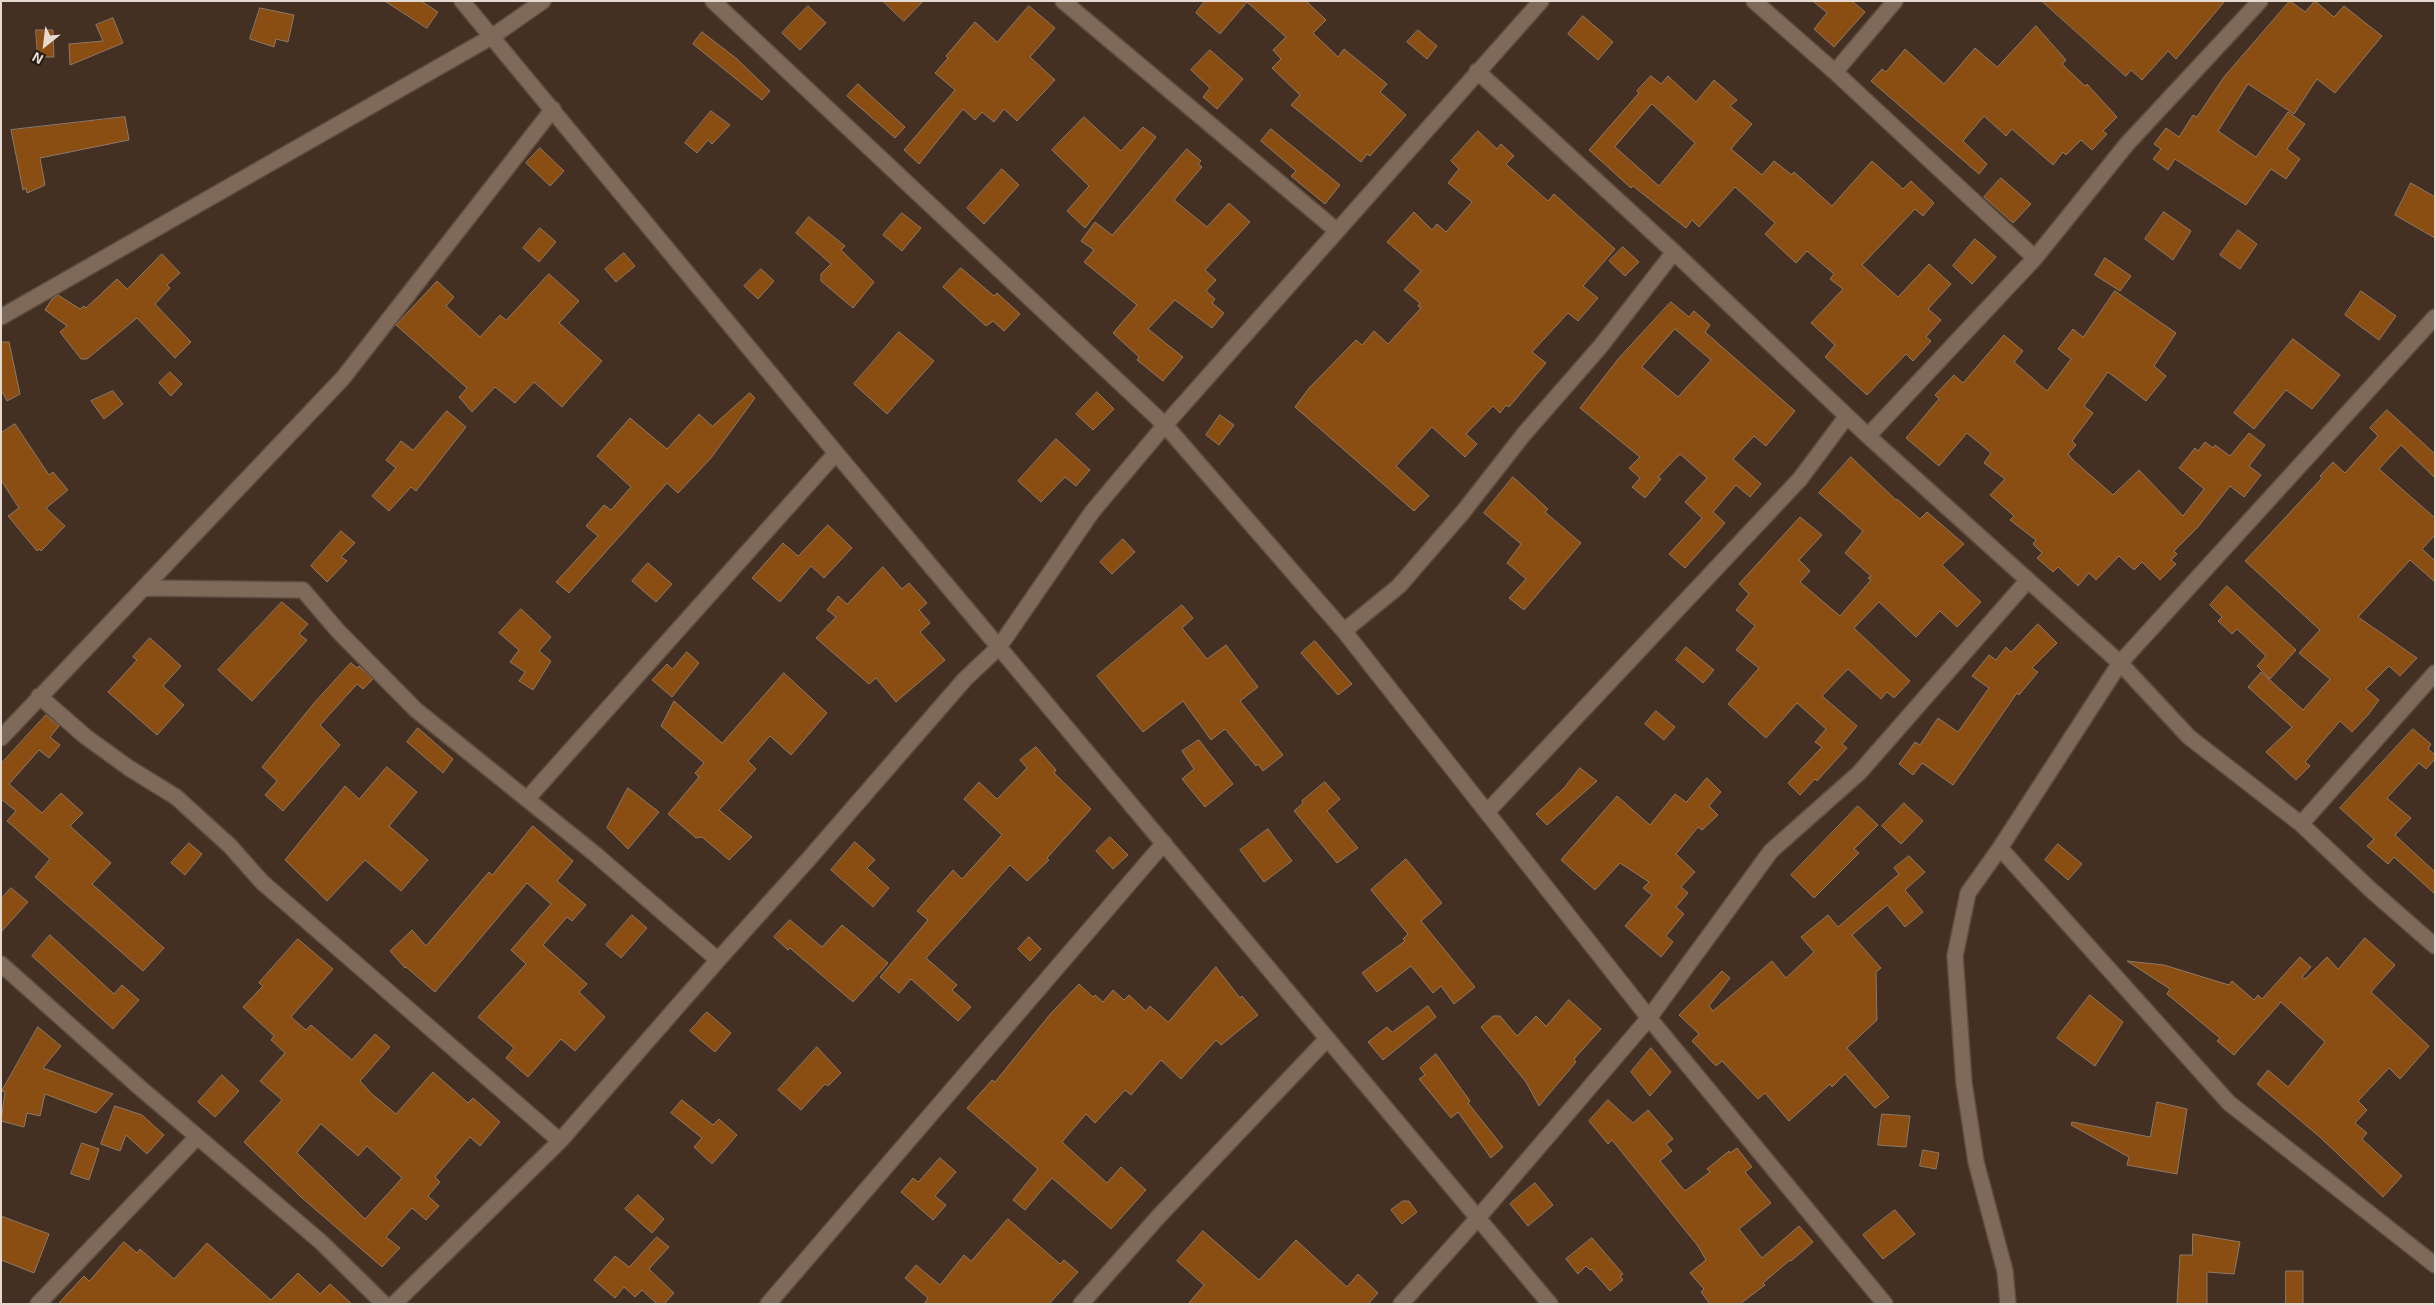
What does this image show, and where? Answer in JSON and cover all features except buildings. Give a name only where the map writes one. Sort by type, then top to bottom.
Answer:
[{"type":"street","points":[[462,1],[554,109],[836,453],[1550,1304]]},
{"type":"street","points":[[1,317],[493,36],[543,1]]},
{"type":"street","points":[[713,1],[1165,426],[1344,631],[1649,1018],[1885,1304]]},
{"type":"street","points":[[1063,1],[1336,230]]},
{"type":"street","points":[[394,1304],[560,1141],[718,960],[807,862],[965,679],[999,646],[1092,512],[1336,230],[1540,1]]},
{"type":"street","points":[[1754,1],[1835,72],[2035,258]]},
{"type":"street","points":[[1835,72],[1895,1]]},
{"type":"street","points":[[1868,436],[2035,258],[2127,144],[2260,1]]},
{"type":"street","points":[[1477,71],[1674,252],[1868,436],[2120,663],[2189,737],[2301,824],[2370,890],[2435,946]]},
{"type":"street","points":[[1,738],[343,378],[554,109]]},
{"type":"street","points":[[1344,631],[1399,586],[1463,512],[1524,434],[1600,347],[1674,252]]},
{"type":"street","points":[[2008,1304],[2005,1271],[1976,1162],[1964,1083],[1955,956],[1968,893],[2000,848],[2120,663],[2435,317]]},
{"type":"street","points":[[1487,812],[1800,479],[1847,416]]},
{"type":"street","points":[[527,799],[836,453]]},
{"type":"street","points":[[1401,1304],[1478,1219],[1649,1018],[1771,851],[1859,773],[1928,691],[2028,580]]},
{"type":"street","points":[[145,588],[303,590],[338,631],[416,710],[527,799],[718,960]]},
{"type":"street","points":[[2301,824],[2435,673]]},
{"type":"street","points":[[40,696],[86,738],[128,768],[176,797],[230,846],[262,882],[560,1141]]},
{"type":"street","points":[[768,1304],[1164,843]]},
{"type":"street","points":[[2000,848],[2229,1104],[2435,1264]]},
{"type":"street","points":[[1,964],[197,1137],[321,1242],[384,1304]]},
{"type":"street","points":[[1081,1304],[1160,1216],[1327,1039]]},
{"type":"street","points":[[38,1304],[197,1137]]}]
